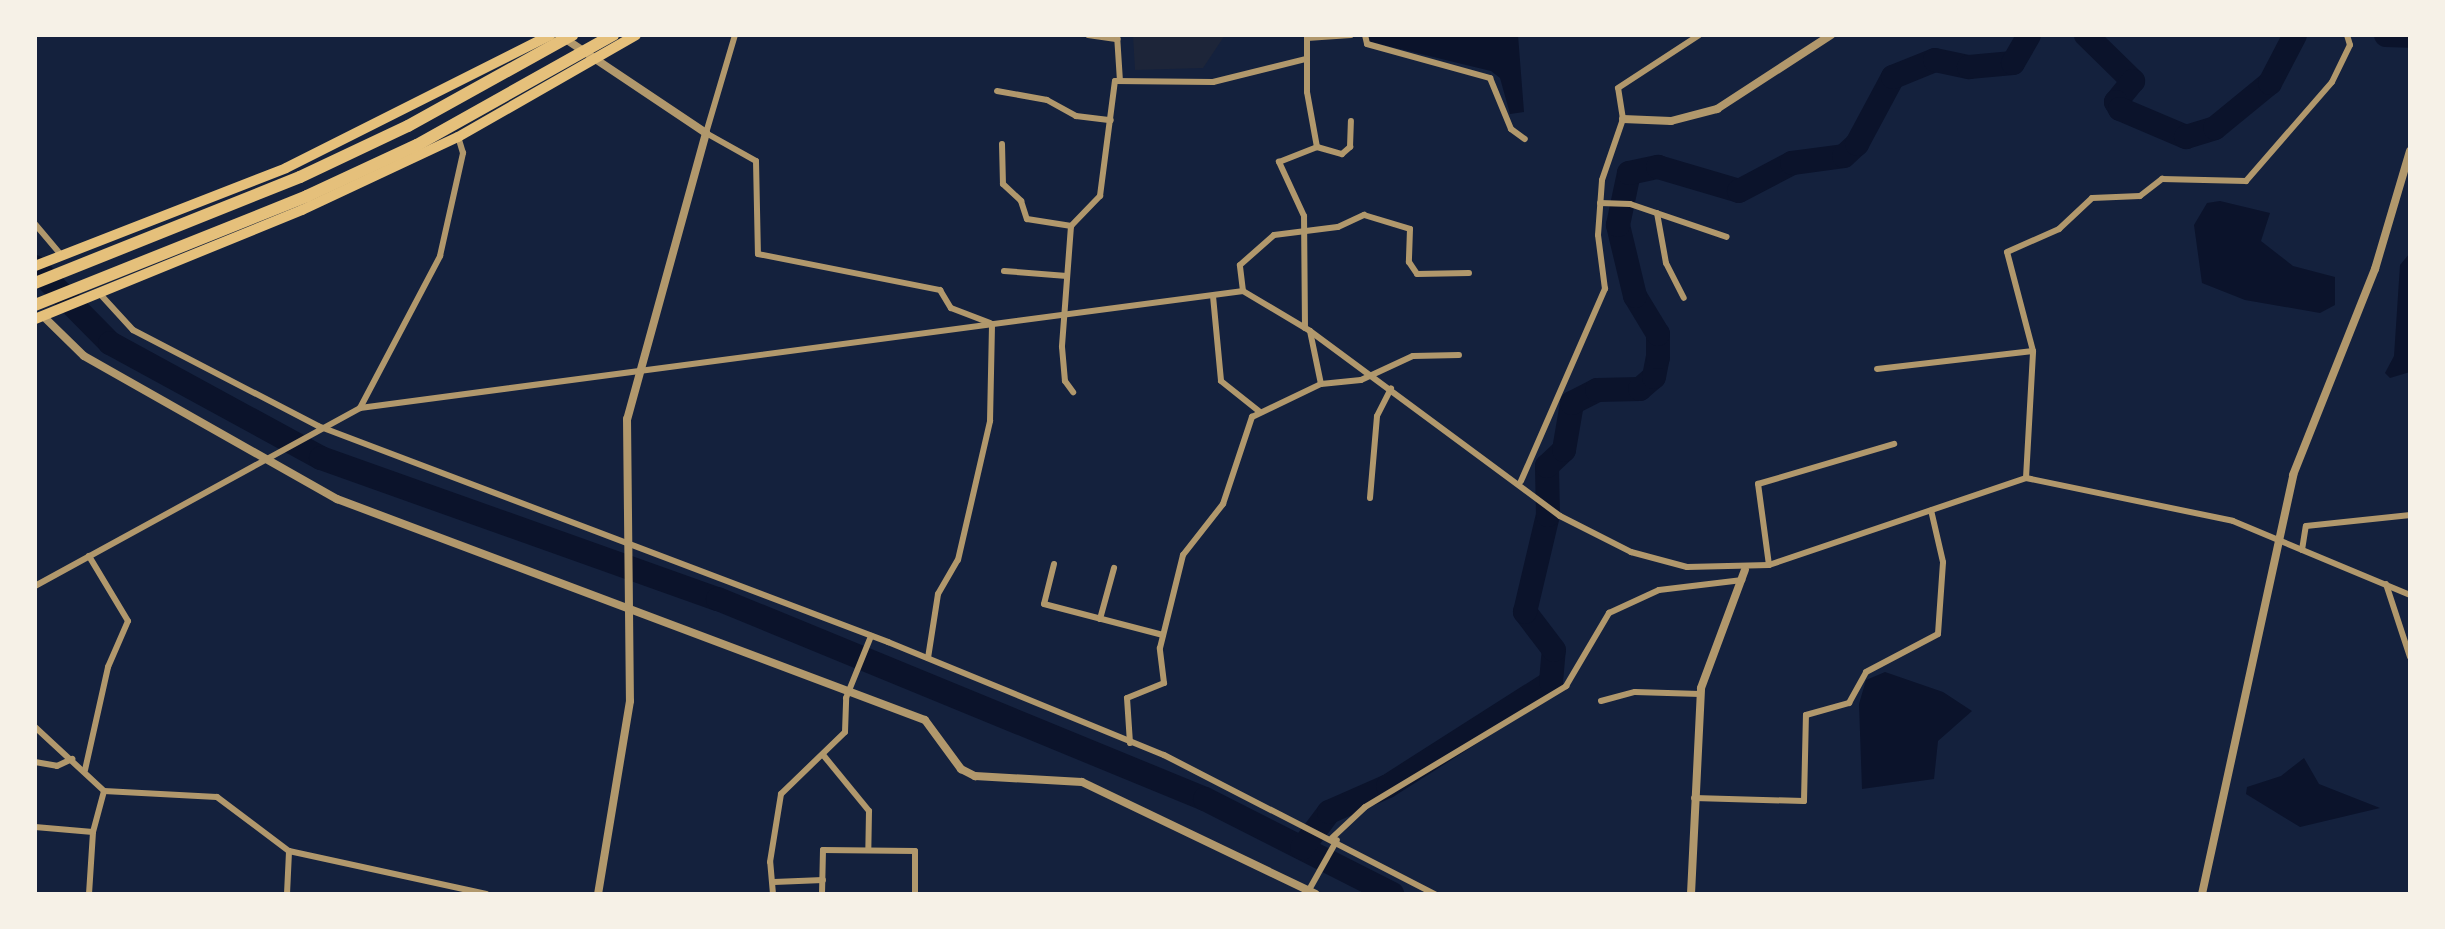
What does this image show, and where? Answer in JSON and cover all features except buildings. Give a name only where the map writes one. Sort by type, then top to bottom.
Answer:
[{"type":"highway","points":[[35,283],[300,177],[408,126],[572,35]]},
{"type":"highway","points":[[35,305],[307,197],[428,139],[613,35]]},
{"type":"main road","points":[[35,266],[286,168],[550,35]]},
{"type":"main road","points":[[42,316],[95,296],[458,137],[636,35]]},
{"type":"street","points":[[560,35],[706,132],[756,161],[758,254],[940,290],[951,308],[992,324]]},
{"type":"street","points":[[598,894],[626,737],[631,608],[627,418],[637,372],[735,35]]},
{"type":"street","points":[[1073,392],[1062,369],[1063,316],[1071,226],[1100,196],[1111,120],[1120,81],[1117,37],[1088,35]]},
{"type":"street","points":[[1317,147],[1306,59],[1307,37],[1351,35]]},
{"type":"street","points":[[1365,35],[1367,44],[1490,78],[1511,129],[1525,139]]},
{"type":"street","points":[[1685,35],[1686,43]]},
{"type":"street","points":[[1521,481],[1605,289],[1601,203],[1623,120],[1618,88],[1699,35]]},
{"type":"street","points":[[2026,478],[2033,351],[2007,252],[2060,229],[2092,198],[2140,196],[2162,179],[2246,181],[2332,82],[2350,45],[2347,35]]},
{"type":"street","points":[[1623,120],[1671,121],[1717,109],[1829,36]]},
{"type":"street","points":[[1120,81],[1224,81],[1306,59]]},
{"type":"street","points":[[997,91],[1047,100],[1076,116],[1111,120]]},
{"type":"street","points":[[1321,384],[1308,329],[1300,257],[1306,229],[1279,162],[1281,156],[1317,147],[1342,153],[1350,147],[1351,121]]},
{"type":"street","points":[[360,408],[440,256],[463,153],[458,137]]},
{"type":"street","points":[[1002,144],[1003,184],[1021,201],[1027,219],[1071,226]]},
{"type":"street","points":[[2202,894],[2279,539],[2306,435],[2358,314],[2406,176],[2410,152]]},
{"type":"street","points":[[1601,203],[1630,204],[1727,237]]},
{"type":"street","points":[[1657,213],[1666,263],[1684,298]]},
{"type":"street","points":[[1243,291],[1240,265],[1274,235],[1375,217],[1410,229],[1409,262],[1417,274],[1469,273]]},
{"type":"street","points":[[35,224],[57,258]]},
{"type":"street","points":[[1004,271],[1067,276]]},
{"type":"street","points":[[35,586],[317,427],[360,408],[1243,291],[1308,329],[1521,481],[1560,516],[1631,552],[1687,567],[1745,570],[1769,565],[2026,478],[2233,521],[2410,595]]},
{"type":"street","points":[[95,296],[133,330],[317,427],[928,658],[1130,743],[1334,839],[1435,894]]},
{"type":"street","points":[[1213,296],[1221,381],[1260,412]]},
{"type":"street","points":[[42,316],[84,356],[260,459],[337,499],[925,720],[961,769],[975,776],[1082,782],[1312,892],[1334,839],[1365,807],[1566,686],[1609,613],[1659,590],[1742,580]]},
{"type":"street","points":[[928,658],[938,594],[958,559],[990,421],[992,324]]},
{"type":"street","points":[[1877,369],[2033,351]]},
{"type":"street","points":[[1130,743],[1127,698],[1164,683],[1163,635],[1183,555],[1223,504],[1248,424],[1260,412],[1321,384],[1371,376],[1413,356],[1459,355]]},
{"type":"street","points":[[1370,498],[1377,416],[1391,388]]},
{"type":"street","points":[[1769,565],[1758,484],[1894,444]]},
{"type":"street","points":[[1694,798],[1804,801],[1806,715],[1849,703],[1866,672],[1938,634],[1943,562],[1931,510]]},
{"type":"street","points":[[2302,550],[2306,526],[2410,515]]},
{"type":"street","points":[[85,770],[108,667],[128,621],[89,556]]},
{"type":"street","points":[[1054,564],[1044,604],[1163,635]]},
{"type":"street","points":[[1101,619],[1114,568]]},
{"type":"street","points":[[1691,894],[1700,694],[1745,570]]},
{"type":"street","points":[[2386,584],[2410,657]]},
{"type":"street","points":[[773,894],[774,881],[770,862],[781,794],[845,732],[849,690],[871,636]]},
{"type":"street","points":[[1601,701],[1635,692],[1700,694]]},
{"type":"street","points":[[35,727],[85,770],[104,791],[217,797],[289,851],[486,894]]},
{"type":"street","points":[[824,755],[869,811],[868,850]]},
{"type":"street","points":[[35,762],[57,766],[72,760]]},
{"type":"street","points":[[89,894],[93,832],[104,791]]},
{"type":"street","points":[[35,827],[93,832]]},
{"type":"street","points":[[822,894],[823,850],[868,850],[915,851],[915,894]]},
{"type":"street","points":[[286,894],[289,851]]},
{"type":"street","points":[[774,881],[822,880]]},
{"type":"shaded area","points":[[1133,35],[1225,35],[1203,68],[1135,70]]},
{"type":"shaded area","points":[[1368,35],[1518,35],[1524,112],[1510,114],[1500,78],[1491,71],[1367,41]]},
{"type":"shaded area","points":[[2220,201],[2270,213],[2261,241],[2293,266],[2335,277],[2335,305],[2320,313],[2245,300],[2202,283],[2194,225],[2207,203]]},
{"type":"shaded area","points":[[2410,253],[2410,372],[2390,378],[2385,373],[2394,356],[2400,265]]},
{"type":"shaded area","points":[[1885,672],[1943,692],[1972,711],[1938,741],[1934,779],[1862,789],[1859,704],[1866,680]]},
{"type":"shaded area","points":[[2304,758],[2319,784],[2380,808],[2300,827],[2246,794],[2247,787],[2281,776]]},
{"type":"waterway","points":[[1302,848],[1329,812],[1388,786],[1551,682],[1554,650],[1525,612],[1548,515],[1547,466],[1564,450],[1572,403],[1597,390],[1640,389],[1654,377],[1658,357],[1658,334],[1635,296],[1618,225],[1629,173],[1658,167],[1739,191],[1792,163],[1844,156],[1857,144],[1893,77],[1935,60],[1969,67],[2013,63],[2029,35]]},
{"type":"waterway","points":[[2086,35],[2133,81],[2116,102],[2120,109],[2186,137],[2215,128],[2270,83],[2295,35]]},
{"type":"waterway","points":[[2386,35],[2410,36]]},
{"type":"waterway","points":[[35,267],[110,343],[321,458],[718,599],[1205,799],[1392,894]]}]
